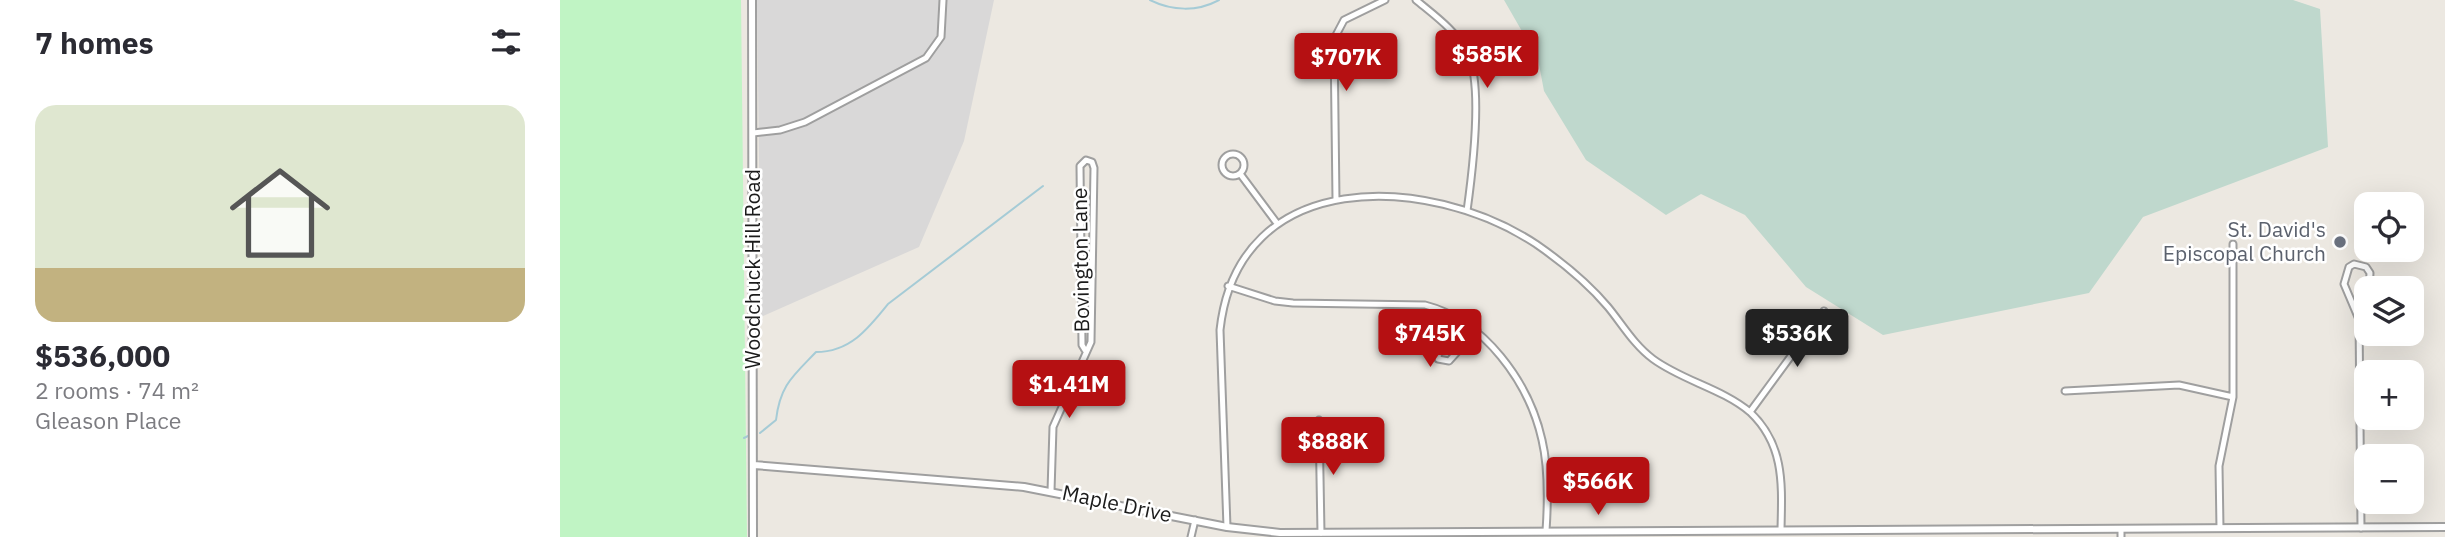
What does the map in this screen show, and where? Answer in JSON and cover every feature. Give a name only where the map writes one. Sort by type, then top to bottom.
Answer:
[{"type":"street","name":"Woodchuck Hill Road","points":[[752,0],[753,537]]},
{"type":"street","points":[[752,133],[780,130],[805,122],[926,58],[941,37],[943,0]]},
{"type":"street","points":[[1336,200],[1334,39],[1344,20],[1385,0]]},
{"type":"street","points":[[1416,0],[1459,39],[1473,69],[1474,144],[1467,211]]},
{"type":"street","points":[[1241,176],[1228,175],[1224,168],[1225,155],[1234,153],[1238,156],[1241,176],[1276,222]]},
{"type":"street","name":"Bovington Lane","points":[[1051,491],[1053,427],[1085,350],[1091,342],[1094,168],[1092,162],[1086,160],[1080,166],[1082,345],[1085,350]]},
{"type":"street","points":[[1227,527],[1220,369],[1222,308],[1228,286],[1249,250],[1276,222],[1305,208],[1336,200],[1387,197],[1420,200],[1467,211],[1508,228],[1552,256],[1589,286],[1649,357],[1750,412],[1761,422],[1776,448],[1780,465],[1780,530]]},
{"type":"street","points":[[2220,528],[2219,466],[2233,397],[2233,244]]},
{"type":"street","points":[[2354,306],[2344,284],[2349,267],[2354,264],[2366,267],[2370,276]]},
{"type":"street","points":[[1228,286],[1275,301],[1293,303],[1425,304],[1460,318],[1477,330],[1501,359],[1535,416],[1547,465],[1546,531]]},
{"type":"street","points":[[1082,289],[1091,289]]},
{"type":"street","points":[[1750,412],[1824,311]]},
{"type":"street","points":[[1460,318],[1439,345],[1437,359],[1449,361],[1477,330]]},
{"type":"street","points":[[2359,346],[2361,528]]},
{"type":"street","points":[[2065,391],[2179,385],[2233,397]]},
{"type":"street","points":[[1319,420],[1321,533]]},
{"type":"street","name":"Maple Drive","points":[[754,465],[813,472],[928,477],[1051,491],[1227,527],[1329,535],[1780,530],[2121,533],[2220,528],[2445,527]]},
{"type":"street","points":[[1191,537],[1195,520]]},
{"type":"street","points":[[2267,528],[2267,537]]},
{"type":"shaded area","points":[[757,0],[994,0],[964,141],[919,247],[761,317]]},
{"type":"green space","points":[[560,0],[741,0],[747,537],[560,537]]},
{"type":"green space","points":[[1504,0],[2293,0],[2320,9],[2328,147],[2143,217],[2089,293],[1883,335],[1806,287],[1745,215],[1701,194],[1666,215],[1586,160],[1544,91],[1538,59]]},
{"type":"waterway","points":[[1150,0],[1184,9],[1202,7],[1219,0]]},
{"type":"waterway","points":[[760,433],[776,420],[784,389],[816,352],[839,348],[857,337],[888,304],[1043,186]]},
{"type":"waterway","points":[[744,438],[748,436]]},
{"type":"place","name":"St. David's Episcopal Church","points":[[2340,242]]}]
